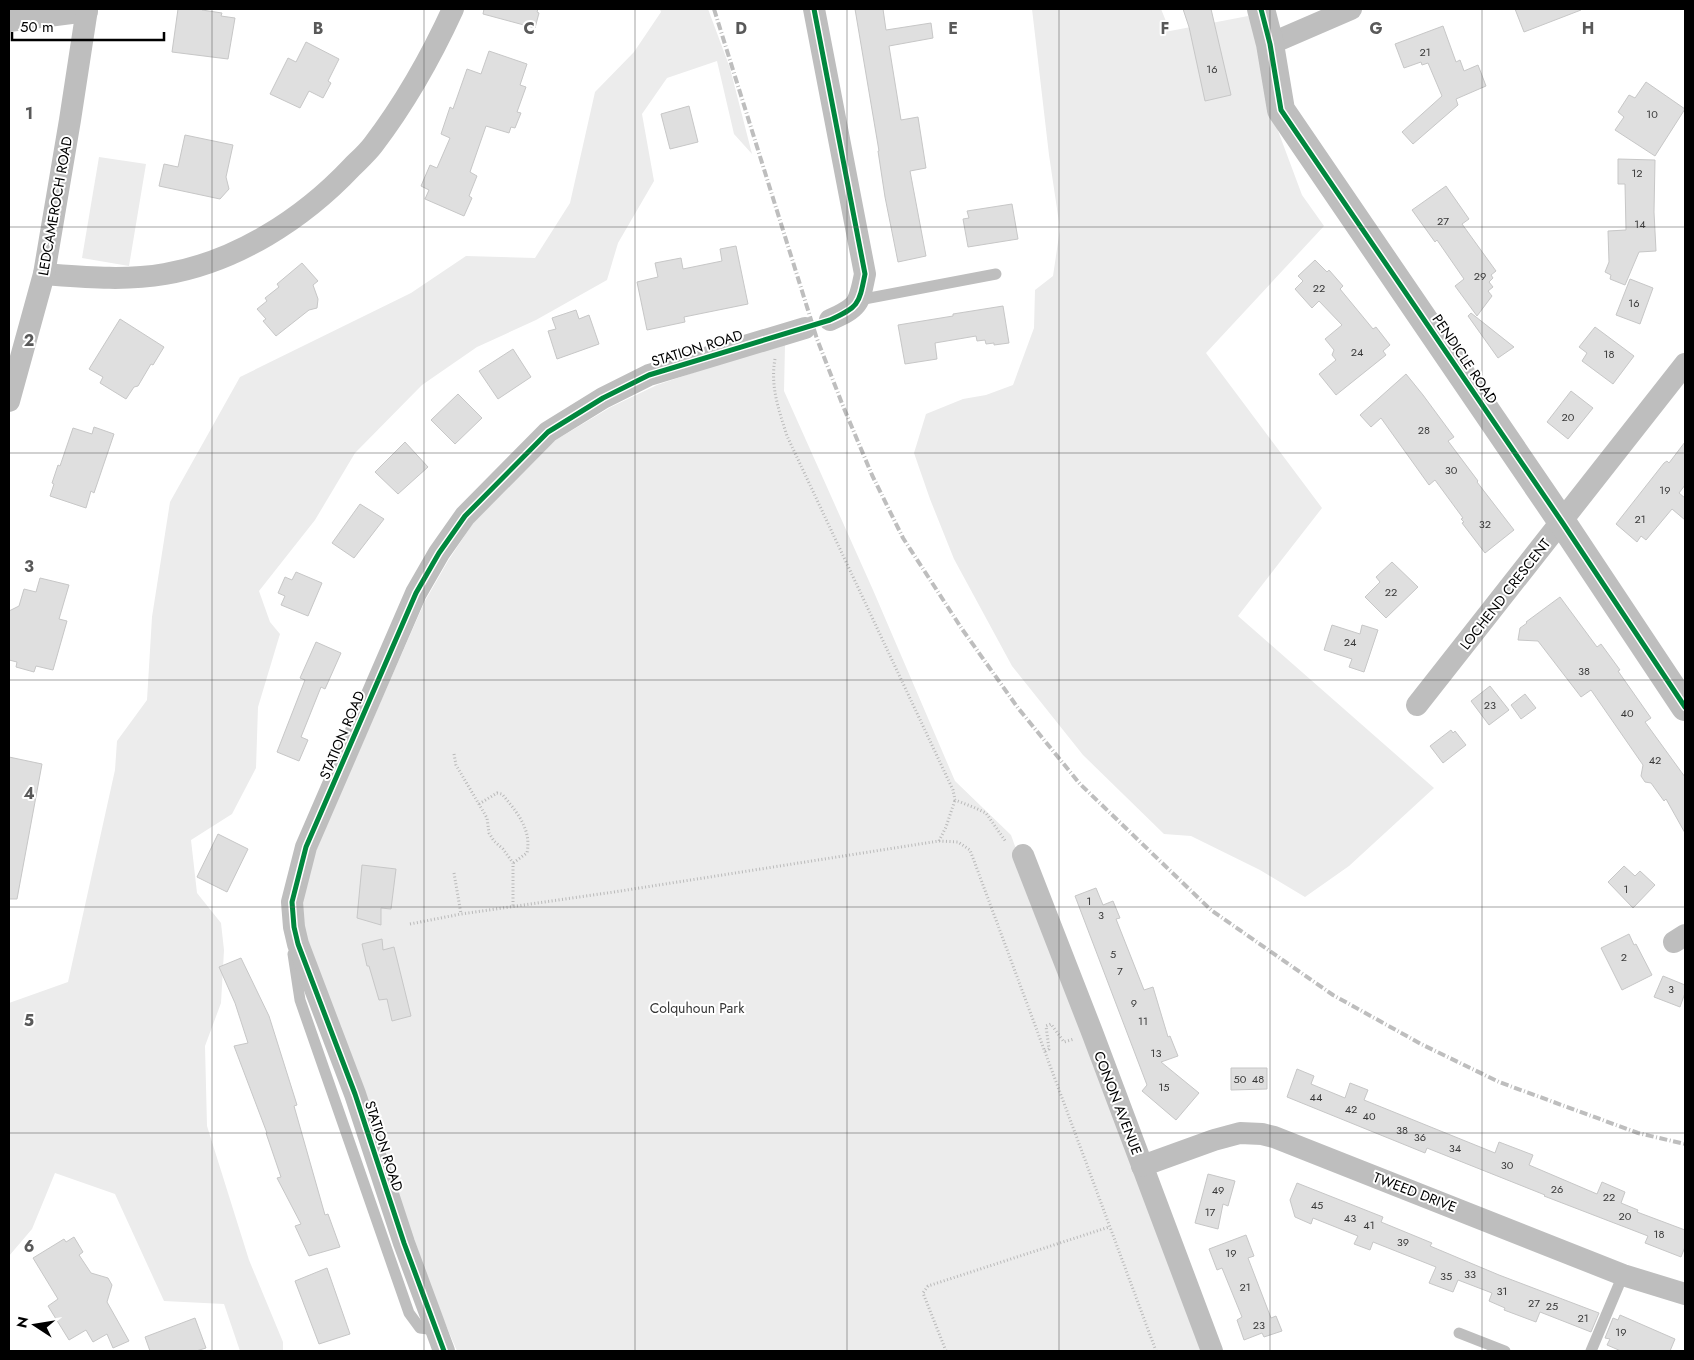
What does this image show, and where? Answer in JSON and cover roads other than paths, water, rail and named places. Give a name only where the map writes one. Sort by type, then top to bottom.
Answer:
[{"type":"street","points":[[44,274],[101,278],[165,274],[196,267],[227,256],[268,235],[305,210],[336,184],[372,147],[405,99],[436,47],[453,9]]},
{"type":"street","points":[[814,9],[865,274],[859,300],[846,312],[830,320]]},
{"type":"street","name":"PENDICLE ROAD","points":[[1261,9],[1270,44],[1281,110],[1562,522],[1685,707]]},
{"type":"street","points":[[1270,44],[1351,9]]},
{"type":"street","points":[[9,21],[87,10]]},
{"type":"street","name":"LEDCAMEROCH ROAD","points":[[9,401],[44,274],[87,10]]},
{"type":"street","name":"STATION ROAD","points":[[444,1351],[404,1243],[355,1094],[298,944],[294,927],[292,902],[306,847],[416,593],[439,553],[465,516],[548,432],[603,398],[649,375],[805,328]]},
{"type":"street","name":"LOCHEND CRESCENT","points":[[1417,705],[1685,364]]},
{"type":"street","name":"CONON AVENUE","points":[[1022,855],[1092,1032],[1212,1351]]},
{"type":"street","name":"TWEED DRIVE","points":[[1142,1166],[1225,1136],[1240,1133],[1262,1134],[1274,1137],[1623,1274],[1685,1294]]},
{"type":"lane","points":[[859,300],[996,274]]},
{"type":"lane","points":[[1591,1351],[1623,1274]]},
{"type":"lane","points":[[1459,1333],[1505,1351]]},
{"type":"railway","points":[[714,9],[817,339],[872,475],[903,538],[962,629],[1018,708],[1080,784],[1211,910],[1333,995],[1421,1044],[1499,1082],[1638,1133],[1685,1144]]},
{"type":"park label","name":"Colquhoun Park","points":[[697,1008]]}]
